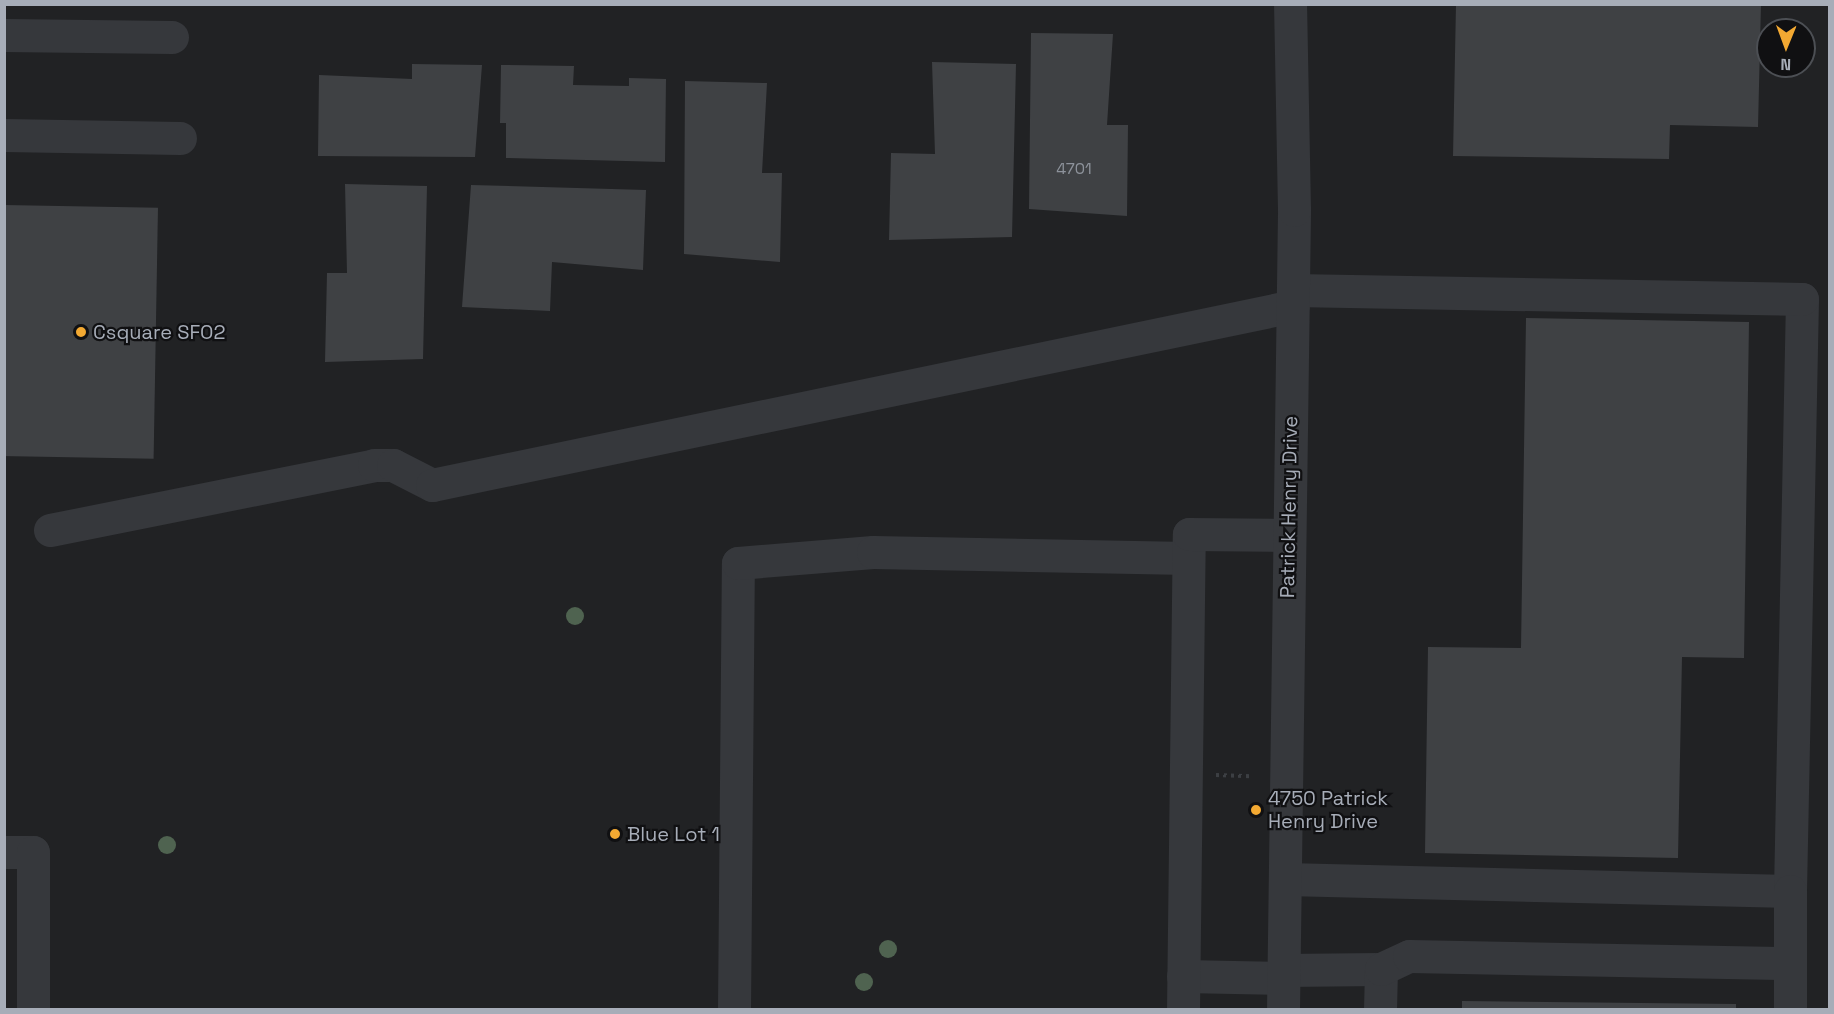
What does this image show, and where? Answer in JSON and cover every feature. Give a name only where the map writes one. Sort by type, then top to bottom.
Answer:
[{"type":"street","name":"Patrick Henry Drive","points":[[1284,986],[1288,536],[1293,298],[1290,4]]},
{"type":"street","points":[[4,35],[172,37]]},
{"type":"street","points":[[4,135],[180,138]]},
{"type":"street","points":[[50,530],[374,465],[393,465],[432,485],[1293,298],[1802,299],[1790,891],[1790,1010]]},
{"type":"street","points":[[1183,1010],[1189,534],[1288,536]]},
{"type":"street","points":[[734,1010],[738,563],[873,552],[1188,558]]},
{"type":"street","points":[[4,852],[33,852],[33,1010]]},
{"type":"street","points":[[1285,879],[1790,891]]},
{"type":"street","points":[[1183,976],[1284,986],[1381,969],[1409,956],[1790,963]]},
{"type":"street","points":[[1380,1010],[1381,969]]},
{"type":"shaded area","points":[[5,5],[1829,5],[1829,1009],[5,1009]]},
{"type":"building","points":[[1456,4],[1761,4],[1761,18],[1756,18],[1756,78],[1759,78],[1758,127],[1670,125],[1669,159],[1453,156]]},
{"type":"building","points":[[1031,33],[1113,34],[1107,125],[1128,125],[1127,216],[1029,209]]},
{"type":"building","points":[[932,62],[1016,64],[1012,237],[889,240],[891,153],[935,154]]},
{"type":"building","points":[[412,64],[482,65],[475,157],[318,156],[319,75],[412,79]]},
{"type":"building","points":[[501,65],[574,66],[573,85],[629,86],[629,78],[666,79],[665,162],[506,158],[506,123],[500,123]]},
{"type":"building","points":[[685,81],[767,83],[762,173],[782,173],[780,262],[684,254]]},
{"type":"building","points":[[345,184],[427,186],[423,359],[325,362],[327,273],[347,273]]},
{"type":"building","points":[[471,185],[646,190],[643,270],[552,262],[550,311],[462,307]]},
{"type":"building","name":"Csquare SFO2","points":[[4,205],[158,208],[154,459],[4,456]]},
{"type":"building","points":[[1526,318],[1749,322],[1744,658],[1682,657],[1678,858],[1425,853],[1428,647],[1521,648]]},
{"type":"building","points":[[1462,1001],[1736,1004],[1736,1010],[1462,1010]]},
{"type":"place","name":"Csquare SFO2","points":[[81,332]]},
{"type":"place","name":"4750 Patrick Henry Drive","points":[[1256,810]]},
{"type":"place","name":"Blue Lot 1","points":[[615,834]]}]
